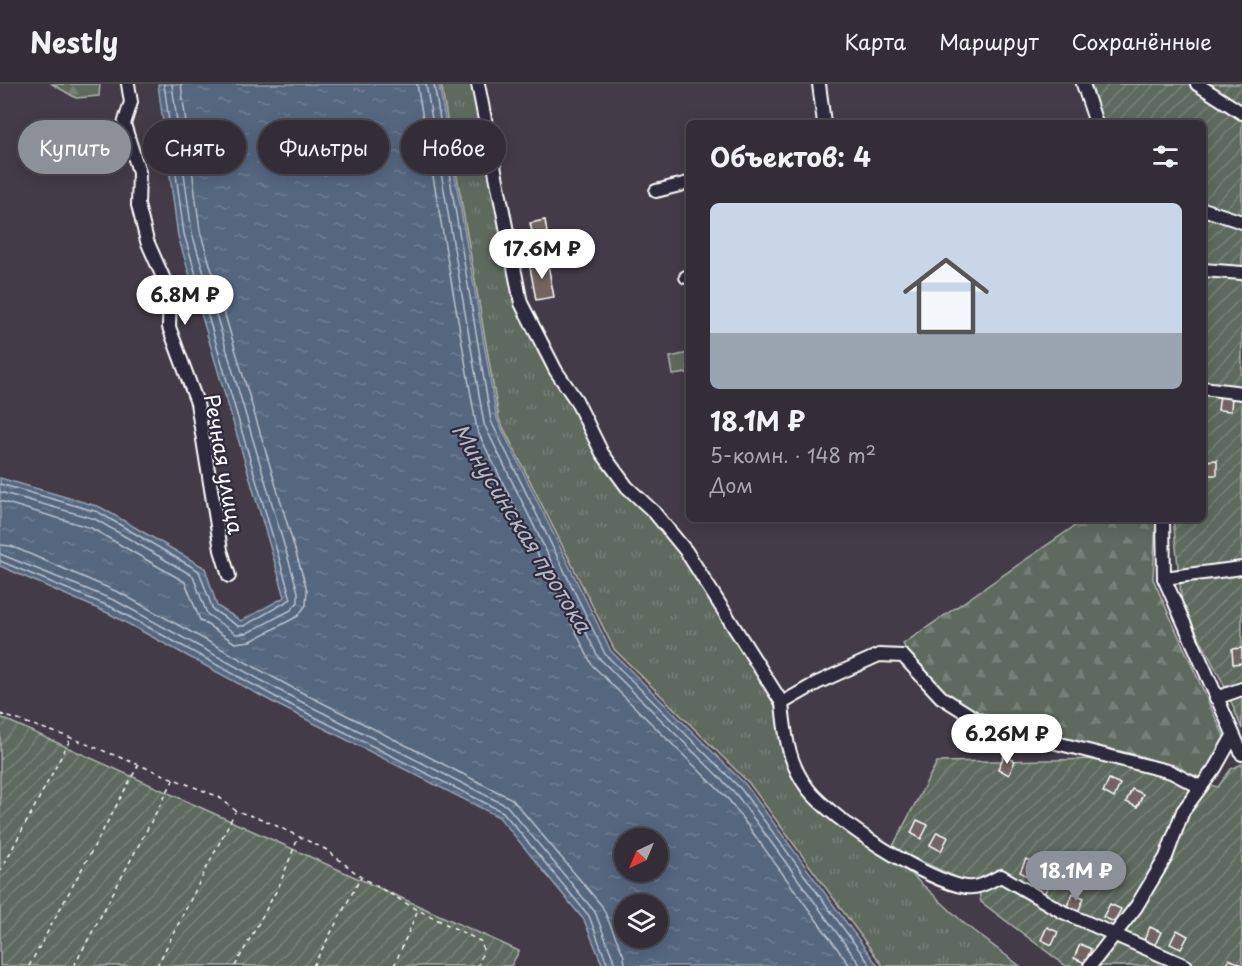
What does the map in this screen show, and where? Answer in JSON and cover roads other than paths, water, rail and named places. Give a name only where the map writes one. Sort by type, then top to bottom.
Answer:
[{"type":"street","name":"Речная улица","points":[[128,84],[131,102],[124,124],[139,172],[138,205],[147,242],[170,293],[170,327],[197,403],[221,550],[229,576]]},
{"type":"street","points":[[478,84],[521,303],[556,371],[576,400],[602,453],[627,487],[654,512],[686,551],[782,703],[787,752],[808,789],[857,829],[930,875],[966,887],[978,887],[1000,876],[1063,912],[1186,966]]},
{"type":"street","points":[[819,84],[824,120]]},
{"type":"street","points":[[1083,84],[1095,120]]},
{"type":"street","points":[[1197,84],[1242,113]]},
{"type":"street","points":[[656,191],[686,184]]},
{"type":"street","points":[[1206,210],[1242,222]]},
{"type":"street","points":[[1206,270],[1242,273]]},
{"type":"street","points":[[1206,388],[1242,393]]},
{"type":"street","points":[[1163,522],[1164,578],[1242,754]]},
{"type":"street","points":[[1164,578],[1242,568]]},
{"type":"street","points":[[782,703],[817,683],[879,655],[903,656],[941,697],[976,719],[1029,736],[1171,772],[1200,787]]},
{"type":"street","points":[[1216,698],[1242,689]]},
{"type":"street","points":[[1090,966],[1117,934],[1166,857],[1183,811],[1233,736]]},
{"type":"water","name":"Минусинская протока","points":[[158,84],[439,84],[445,120],[401,120],[401,174],[455,174],[497,419],[611,651],[746,785],[878,966],[603,966],[584,920],[499,817],[280,706],[110,614],[0,566],[0,478],[100,507],[205,568],[217,606],[241,621],[285,597],[178,236],[170,174],[246,174],[246,120],[163,120]]}]
